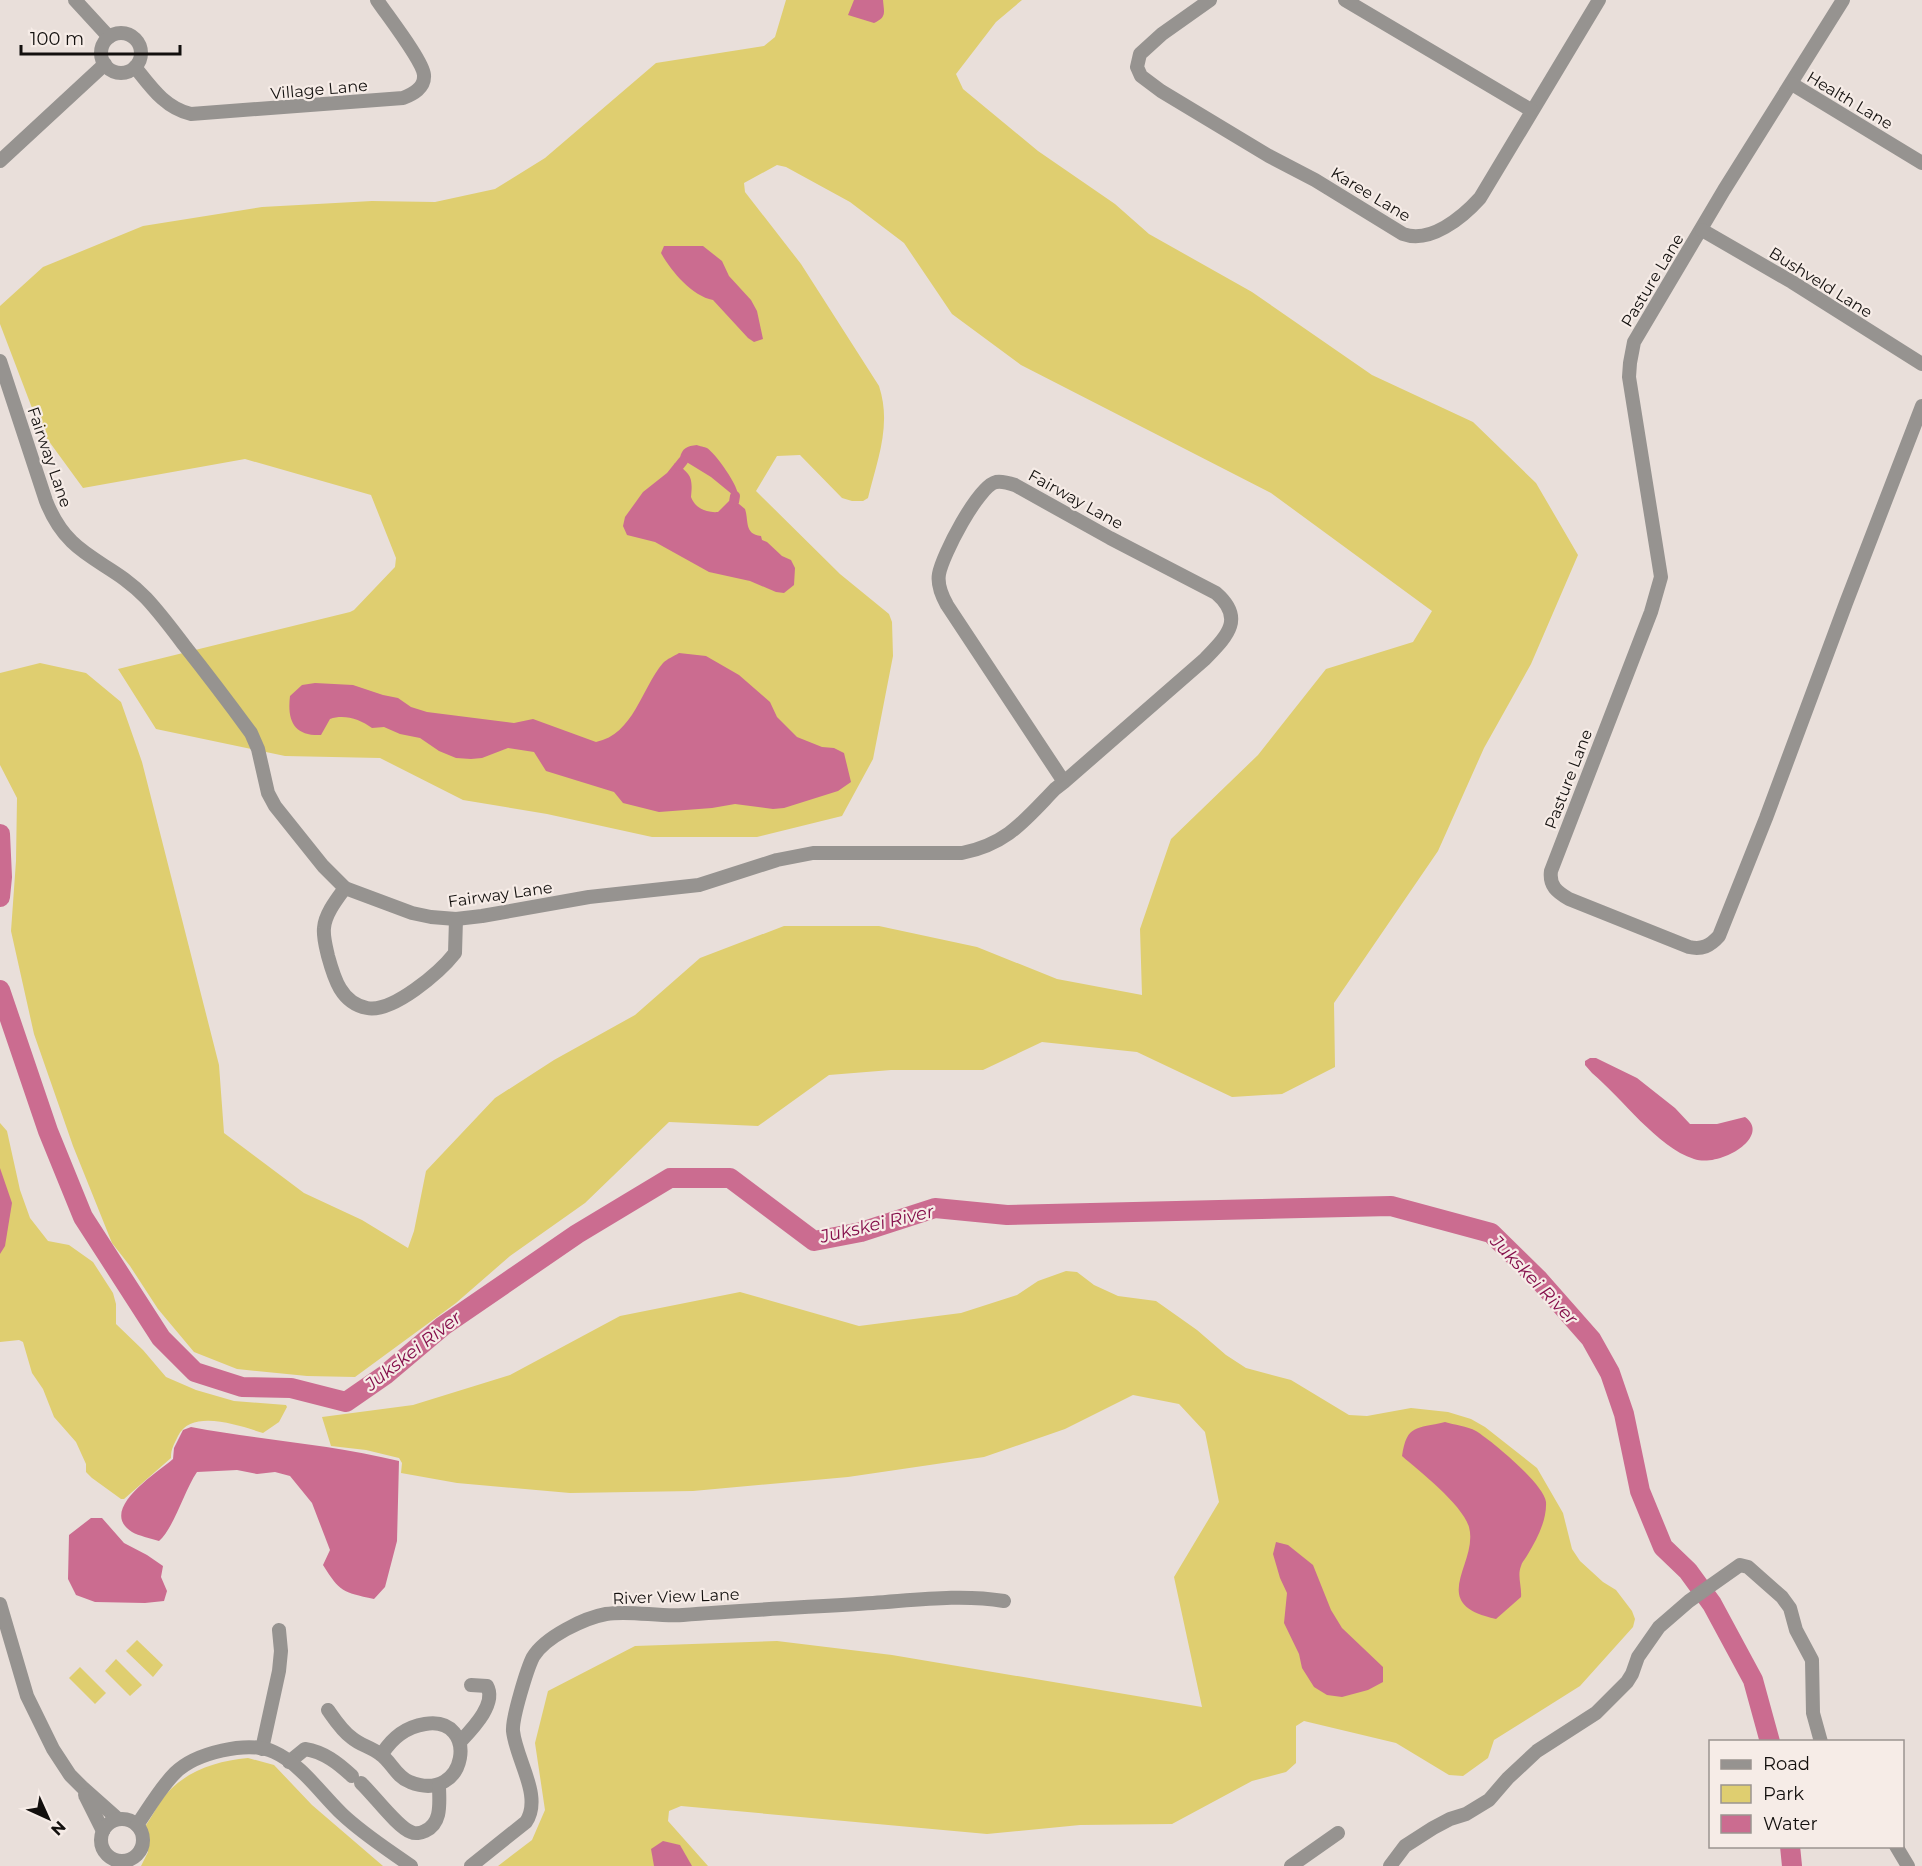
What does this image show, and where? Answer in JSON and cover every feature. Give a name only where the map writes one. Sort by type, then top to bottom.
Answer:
[{"type":"street","points":[[75,0],[109,37]]},
{"type":"street","name":"Village Lane","points":[[135,67],[164,102],[181,112],[191,114],[403,98],[418,90],[423,83],[424,76],[417,59],[377,0]]},
{"type":"street","name":"Karee Lane","points":[[1209,0],[1162,34],[1140,54],[1137,67],[1141,76],[1161,91],[1269,156],[1315,180],[1403,234],[1412,237],[1428,236],[1434,233],[1474,205],[1599,0]]},
{"type":"street","points":[[1345,0],[1531,110]]},
{"type":"street","name":"Pasture Lane","points":[[1843,0],[1724,190],[1641,329],[1632,351],[1629,377],[1661,577],[1651,612],[1551,871],[1551,883],[1557,892],[1569,899],[1689,947],[1702,948],[1719,936],[1770,808],[1842,612],[1922,406]]},
{"type":"street","points":[[120,33],[136,40],[141,57],[135,67],[119,72],[105,64],[102,53],[109,37],[120,33]]},
{"type":"street","points":[[0,161],[105,64]]},
{"type":"street","name":"Health Lane","points":[[1792,84],[1922,163]]},
{"type":"street","name":"Bushveld Lane","points":[[1702,230],[1792,282],[1922,364]]},
{"type":"street","name":"Fairway Lane","points":[[0,361],[46,501],[57,526],[73,545],[127,582],[154,606],[251,733],[258,749],[268,792],[275,806],[323,866],[345,888],[412,913],[456,919],[589,897],[699,885],[777,860],[813,853],[953,854],[984,848],[1005,837],[1221,642],[1229,630],[1230,612],[1222,599],[1207,588],[1110,538],[1015,484],[997,482],[986,488],[976,499],[948,551],[939,576],[940,590],[947,605],[1064,782]]},
{"type":"street","points":[[345,888],[327,916],[324,934],[337,984],[345,996],[360,1006],[374,1008],[390,1004],[421,985],[439,969],[454,952],[456,919]]},
{"type":"street","points":[[1390,1866],[1405,1846],[1433,1828],[1466,1814],[1489,1800],[1508,1778],[1537,1751],[1596,1713],[1627,1682],[1638,1657],[1659,1627],[1736,1566],[1744,1565],[1789,1605],[1796,1630],[1812,1660],[1813,1713],[1820,1740]]},
{"type":"street","name":"River View Lane","points":[[471,1866],[530,1817],[533,1801],[513,1731],[515,1714],[531,1663],[537,1652],[562,1632],[605,1614],[615,1613],[678,1615],[952,1597],[1004,1601]]},
{"type":"street","points":[[0,1604],[7,1622],[19,1674],[36,1718],[70,1775],[82,1788],[118,1819],[128,1820],[141,1830],[143,1842],[138,1859],[132,1858],[117,1862],[103,1847],[103,1832],[82,1788]]},
{"type":"street","points":[[262,1749],[281,1658],[279,1630]]},
{"type":"street","points":[[328,1710],[351,1738],[382,1754],[406,1781],[427,1786],[439,1785],[449,1779],[459,1766],[460,1742],[484,1711],[490,1694],[487,1686],[471,1685]]},
{"type":"street","points":[[382,1754],[394,1738],[403,1731],[428,1723],[448,1727],[460,1742]]},
{"type":"street","points":[[137,1825],[163,1786],[190,1761],[233,1749],[262,1749],[276,1753],[289,1761],[343,1815],[373,1841],[411,1866]]},
{"type":"street","points":[[289,1761],[305,1749],[314,1750],[333,1760],[356,1779],[410,1832],[421,1833],[430,1828],[437,1818],[439,1785]]},
{"type":"street","points":[[103,1832],[107,1826],[118,1819]]},
{"type":"street","points":[[1292,1866],[1338,1833]]},
{"type":"street","points":[[1897,1848],[1908,1866]]},
{"type":"green space","points":[[786,0],[1022,0],[996,22],[956,74],[963,89],[1038,151],[1115,204],[1149,234],[1252,292],[1372,375],[1473,422],[1536,483],[1578,555],[1531,664],[1484,748],[1438,851],[1334,1003],[1335,1067],[1282,1094],[1232,1097],[1137,1052],[1042,1042],[983,1070],[891,1070],[829,1075],[758,1126],[669,1122],[585,1203],[510,1256],[456,1303],[355,1377],[307,1376],[237,1369],[194,1352],[158,1309],[112,1243],[73,1146],[34,1034],[11,931],[16,861],[17,798],[0,765],[0,673],[40,663],[86,673],[121,702],[142,762],[219,1065],[224,1133],[304,1193],[362,1220],[408,1248],[414,1231],[426,1171],[495,1098],[554,1060],[635,1015],[700,958],[784,926],[879,926],[977,947],[1057,979],[1142,995],[1140,929],[1171,839],[1258,755],[1326,669],[1413,642],[1432,611],[1271,493],[1021,365],[952,314],[904,243],[850,202],[786,167],[777,165],[744,183],[745,192],[801,264],[879,386],[883,400],[882,443],[868,498],[863,501],[852,501],[842,498],[800,455],[777,456],[756,491],[840,574],[889,614],[892,622],[893,656],[873,759],[842,816],[757,837],[652,837],[547,814],[463,800],[380,758],[285,756],[156,729],[118,669],[350,612],[395,567],[396,558],[371,495],[245,459],[83,488],[40,429],[0,324],[0,306],[43,267],[143,226],[262,207],[372,201],[435,202],[495,189],[545,158],[656,63],[764,46],[775,37]]},
{"type":"green space","points":[[0,1123],[7,1131],[20,1190],[30,1218],[48,1241],[69,1245],[93,1262],[113,1293],[116,1304],[116,1324],[166,1377],[196,1390],[234,1401],[286,1405],[279,1422],[263,1433],[217,1421],[194,1423],[178,1436],[171,1458],[124,1499],[86,1472],[86,1464],[76,1442],[54,1417],[43,1389],[32,1373],[23,1342],[19,1340],[0,1342]]},
{"type":"green space","points":[[1066,1271],[1077,1272],[1094,1285],[1118,1296],[1156,1301],[1246,1368],[1291,1380],[1349,1415],[1367,1416],[1411,1408],[1448,1412],[1471,1419],[1485,1427],[1537,1468],[1563,1513],[1572,1549],[1580,1561],[1603,1582],[1616,1590],[1632,1611],[1635,1619],[1633,1627],[1580,1686],[1494,1740],[1488,1758],[1463,1776],[1449,1775],[1396,1743],[1304,1721],[1296,1726],[1296,1763],[1286,1772],[1252,1781],[1172,1824],[1080,1825],[987,1834],[681,1806],[669,1811],[668,1821],[708,1866],[498,1866],[532,1840],[545,1810],[535,1743],[548,1691],[635,1646],[777,1641],[892,1655],[1202,1707],[1174,1577],[1219,1502],[1205,1432],[1179,1404],[1133,1395],[1065,1429],[984,1457],[848,1477],[693,1491],[570,1493],[457,1483],[401,1473],[402,1463],[399,1458],[366,1450],[331,1446],[322,1417],[413,1405],[510,1375],[620,1316],[740,1292],[859,1326],[961,1313],[1017,1295],[1038,1281]]},
{"type":"green space","points":[[137,1640],[163,1665],[153,1677],[126,1651]]},
{"type":"green space","points":[[116,1659],[142,1685],[130,1696],[105,1671]]},
{"type":"green space","points":[[80,1667],[106,1693],[95,1704],[69,1678]]},
{"type":"green space","points":[[248,1758],[274,1765],[312,1805],[383,1866],[141,1866],[148,1852],[144,1828],[171,1789],[197,1771],[227,1761]]},
{"type":"water","points":[[854,0],[883,0],[883,17],[874,23],[848,15]]},
{"type":"water","points":[[664,246],[703,246],[722,261],[729,276],[751,300],[757,311],[763,339],[754,342],[748,338],[713,300],[697,294],[683,282],[661,253]]},
{"type":"water","points":[[697,445],[711,451],[721,463],[738,492],[738,497],[680,458],[685,448]]},
{"type":"water","points":[[675,463],[690,477],[691,497],[698,507],[709,512],[718,512],[729,501],[745,509],[748,526],[752,533],[761,536],[762,540],[782,556],[791,560],[795,568],[794,585],[784,593],[776,592],[750,581],[709,572],[655,542],[627,535],[623,526],[625,517],[643,492],[667,473]]},
{"type":"water","points":[[679,653],[706,656],[739,675],[770,702],[777,717],[797,737],[844,753],[851,782],[838,791],[784,808],[773,809],[735,804],[659,812],[623,803],[614,792],[546,771],[534,752],[508,748],[482,758],[456,758],[439,751],[420,738],[400,734],[384,727],[372,728],[346,717],[330,719],[321,735],[304,733],[291,720],[290,696],[302,685],[315,683],[353,685],[398,698],[411,707],[427,712],[514,723],[533,719],[596,742],[619,730],[636,709],[663,663]]},
{"type":"water","points":[[1596,1058],[1637,1078],[1675,1108],[1690,1124],[1717,1124],[1745,1117],[1752,1125],[1752,1133],[1748,1141],[1740,1148],[1717,1159],[1705,1161],[1680,1153],[1653,1133],[1592,1073],[1585,1065],[1585,1061]]},
{"type":"water","points":[[0,1168],[12,1203],[5,1246],[0,1254]]},
{"type":"water","points":[[1445,1422],[1472,1429],[1484,1436],[1527,1474],[1543,1494],[1546,1502],[1541,1529],[1520,1570],[1521,1597],[1496,1619],[1475,1612],[1463,1604],[1459,1593],[1470,1541],[1469,1527],[1465,1518],[1440,1489],[1402,1456],[1410,1433],[1420,1427]]},
{"type":"water","points":[[191,1427],[347,1450],[399,1461],[397,1541],[385,1587],[374,1599],[355,1595],[338,1586],[323,1565],[330,1550],[312,1503],[290,1476],[275,1472],[257,1474],[237,1470],[197,1472],[174,1518],[159,1541],[132,1532],[123,1523],[121,1513],[125,1503],[144,1482],[173,1459],[174,1448],[183,1430]]},
{"type":"water","points":[[91,1518],[102,1518],[124,1543],[163,1566],[161,1577],[167,1591],[164,1601],[95,1602],[76,1595],[68,1579],[69,1535]]},
{"type":"water","points":[[1276,1542],[1288,1545],[1313,1565],[1331,1610],[1342,1628],[1383,1667],[1383,1682],[1368,1690],[1342,1697],[1327,1695],[1314,1687],[1302,1668],[1299,1654],[1284,1623],[1287,1593],[1273,1554]]},
{"type":"water","points":[[663,1841],[680,1845],[692,1866],[654,1866],[651,1849]]},
{"type":"waterway","points":[[679,466],[683,461]]},
{"type":"waterway","points":[[734,502],[735,496]]},
{"type":"waterway","name":"Jukskei River","points":[[0,834],[2,877],[0,897]]},
{"type":"waterway","name":"Jukskei River","points":[[0,990],[48,1131],[83,1217],[161,1338],[195,1372],[242,1387],[291,1388],[346,1402],[385,1375],[443,1326],[577,1234],[670,1178],[730,1178],[814,1241],[861,1232],[935,1208],[1007,1215],[1391,1206],[1491,1233],[1539,1280],[1591,1339],[1610,1373],[1624,1414],[1640,1491],[1663,1547],[1688,1571],[1712,1604],[1753,1680],[1769,1740]]},
{"type":"waterway","name":"Jukskei River","points":[[1790,1848],[1792,1866]]}]
